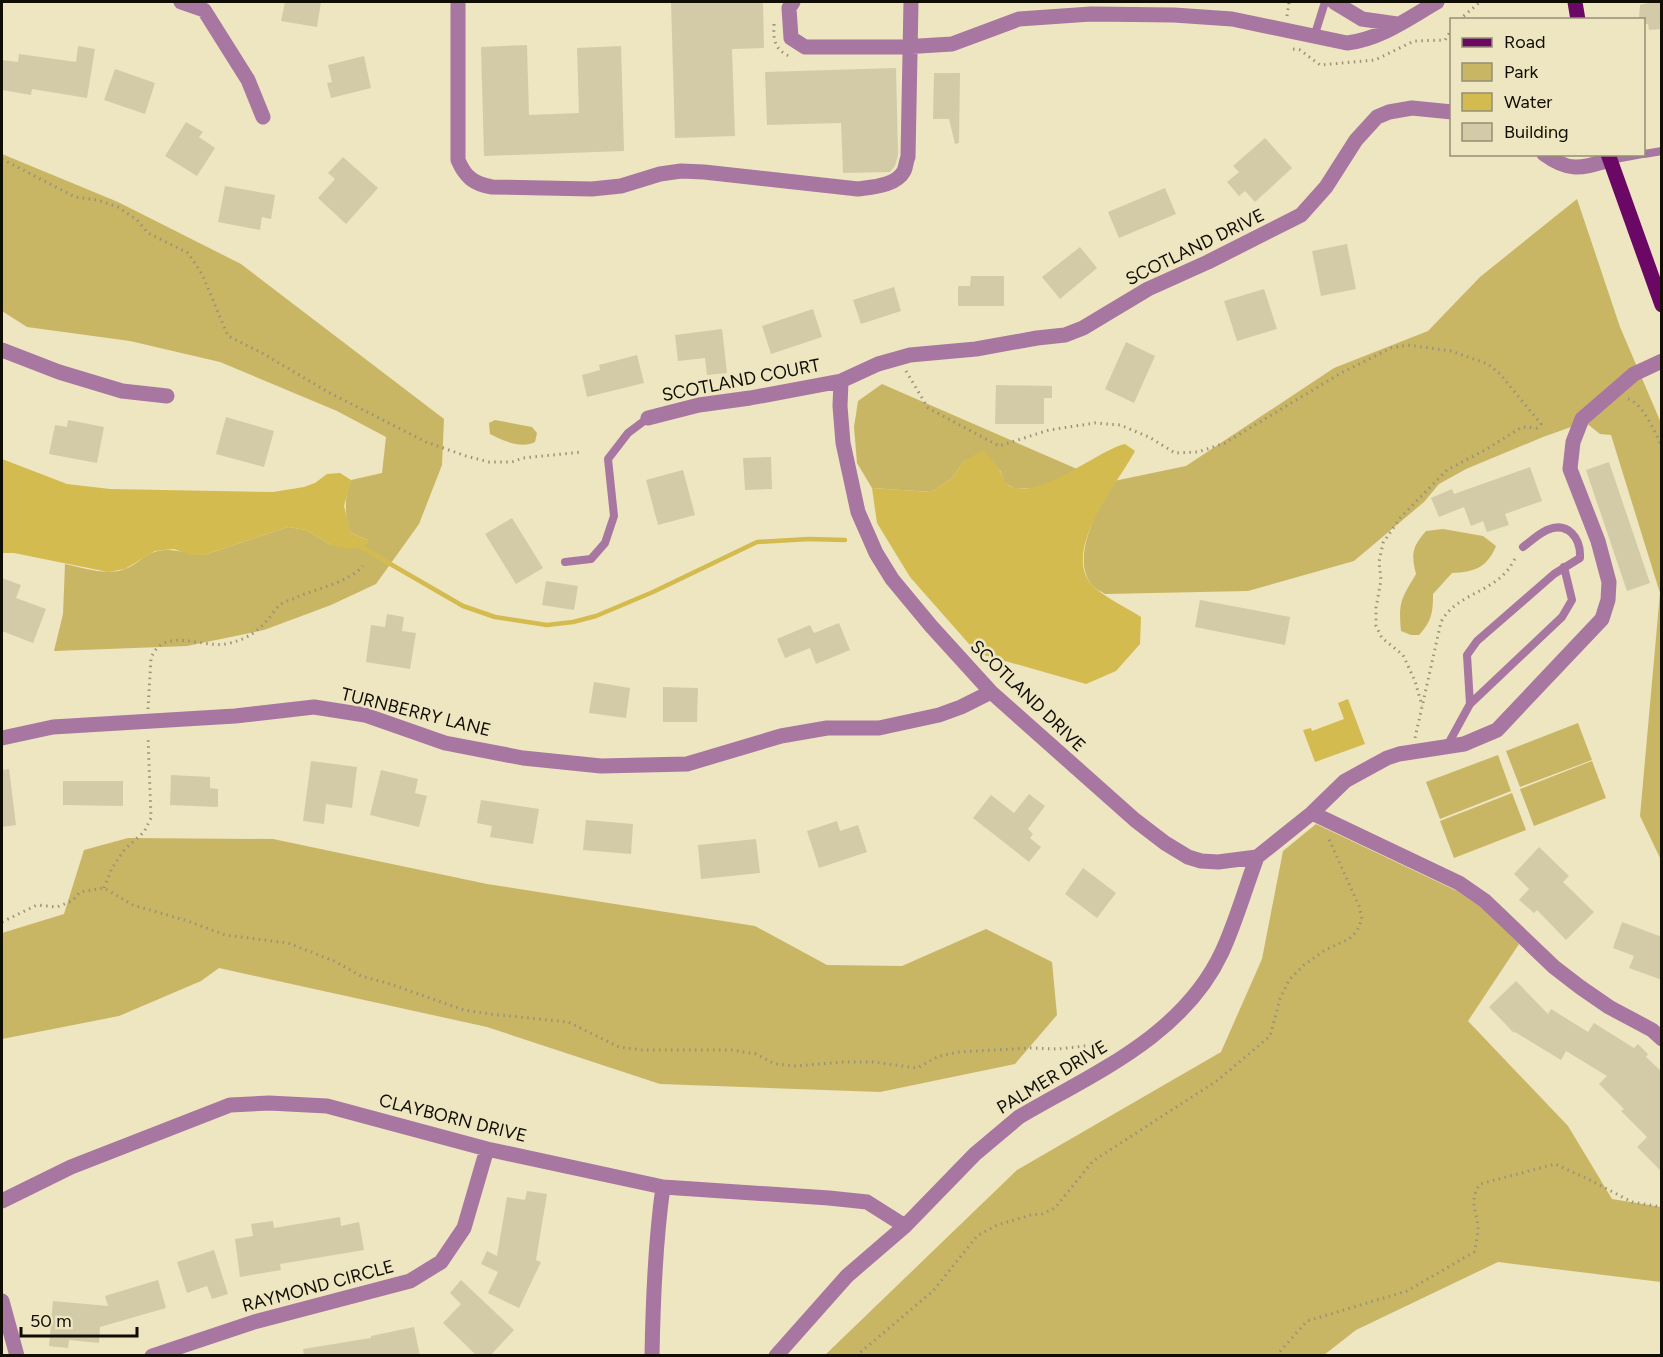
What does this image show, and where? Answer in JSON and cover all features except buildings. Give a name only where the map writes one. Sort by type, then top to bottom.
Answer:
[{"type":"main road","points":[[1575,2],[1578,18]]},
{"type":"main road","points":[[1609,157],[1662,305]]},
{"type":"street","points":[[182,2],[204,10],[249,80],[263,117]]},
{"type":"street","points":[[458,2],[458,160],[463,173],[470,180],[492,187],[592,189],[621,186],[660,174],[681,171],[858,189],[889,182],[904,171],[908,156],[911,2]]},
{"type":"street","points":[[793,2],[789,8],[791,38],[805,47],[909,47],[952,44],[1019,19],[1068,9],[1232,19],[1347,43],[1363,41],[1433,3]]},
{"type":"street","points":[[1334,2],[1362,19],[1397,24]]},
{"type":"street","name":"SCOTLAND DRIVE","points":[[1257,857],[1218,862],[1201,861],[1165,843],[1135,820],[991,693],[930,626],[892,579],[864,530],[843,443],[840,406],[842,381],[878,364],[899,358],[934,352],[976,350],[1065,335],[1083,328],[1148,289],[1208,262],[1301,215],[1326,187],[1356,140],[1377,117],[1389,112],[1412,108],[1448,115]]},
{"type":"street","points":[[1547,156],[1561,165],[1580,168],[1609,157]]},
{"type":"street","points":[[2,350],[59,372],[122,391],[167,396]]},
{"type":"street","points":[[1257,857],[1316,815],[1345,781],[1387,758],[1464,744],[1497,730],[1602,619],[1608,600],[1609,582],[1598,541],[1570,469],[1570,452],[1582,419],[1634,374],[1662,361]]},
{"type":"street","name":"SCOTLAND COURT","points":[[648,418],[699,405],[842,381]]},
{"type":"street","name":"TURNBERRY LANE","points":[[2,738],[53,727],[236,716],[314,707],[365,715],[445,743],[523,758],[601,766],[687,764],[781,736],[827,729],[879,728],[939,715],[961,708],[991,693]]},
{"type":"street","points":[[1316,815],[1459,883],[1485,901],[1554,967],[1580,987],[1652,1030],[1662,1039]]},
{"type":"street","name":"PALMER DRIVE","points":[[776,1356],[848,1276],[905,1226],[1003,1128],[1130,1053],[1169,1024],[1191,1000],[1222,953],[1257,857]]},
{"type":"street","name":"CLAYBORN DRIVE","points":[[2,1201],[71,1167],[230,1105],[269,1103],[327,1106],[487,1149],[663,1187],[829,1197],[867,1202],[905,1226]]},
{"type":"street","name":"RAYMOND CIRCLE","points":[[152,1356],[254,1322],[410,1281],[441,1262],[464,1228],[487,1149]]},
{"type":"street","points":[[652,1356],[654,1281],[663,1187]]},
{"type":"street","points":[[2,1301],[17,1356]]},
{"type":"lane","points":[[1314,37],[1325,2]]},
{"type":"lane","points":[[1645,154],[1662,151]]},
{"type":"lane","points":[[565,562],[591,559],[605,543],[614,516],[608,459],[628,433],[648,418]]},
{"type":"lane","points":[[1470,704],[1467,656],[1477,641],[1564,567],[1580,558],[1577,538],[1571,531],[1562,528],[1548,529],[1523,547]]},
{"type":"lane","points":[[1447,747],[1470,704],[1562,618],[1572,600],[1564,567]]},
{"type":"path","points":[[1461,18],[1480,2]]},
{"type":"path","points":[[1291,48],[1300,50],[1320,65],[1375,60],[1414,41],[1445,40],[1450,32]]},
{"type":"path","points":[[2,159],[75,197],[98,200],[118,207],[137,220],[148,233],[188,253],[202,274],[228,336],[328,392],[426,442],[489,462],[513,462],[523,458],[582,452]]},
{"type":"path","points":[[899,358],[928,408],[999,446],[1048,430],[1095,423],[1120,425],[1149,437],[1175,453],[1198,452],[1225,443],[1341,373],[1391,348],[1408,345],[1441,349],[1488,364],[1500,374],[1541,424],[1537,428],[1522,427],[1447,470],[1400,518],[1383,543],[1379,562],[1381,580],[1376,608],[1376,626],[1382,638],[1403,655],[1415,681],[1422,706]]},
{"type":"path","points":[[1624,398],[1634,401],[1646,416],[1662,446]]},
{"type":"path","points":[[1412,753],[1441,622],[1447,612],[1459,601],[1474,595],[1505,573],[1523,547]]},
{"type":"path","points":[[104,888],[112,868],[125,849],[144,832],[152,818],[148,721],[151,658],[154,651],[167,642],[185,639],[216,645],[249,637],[280,605],[337,582],[363,566]]},
{"type":"path","points":[[856,1356],[933,1291],[978,1236],[998,1225],[1042,1214],[1055,1208],[1093,1161],[1218,1080],[1270,1036],[1280,999],[1289,980],[1304,965],[1325,950],[1349,939],[1357,931],[1362,919],[1359,906],[1316,815]]},
{"type":"path","points":[[2,922],[37,905],[57,907],[72,901],[80,892],[104,888],[133,905],[188,921],[225,935],[288,943],[334,961],[361,976],[464,1010],[568,1022],[619,1047],[642,1050],[732,1050],[756,1054],[775,1064],[796,1066],[873,1062],[916,1068],[939,1056],[959,1052],[1085,1046],[1116,1047],[1130,1053]]},
{"type":"path","points":[[1276,1356],[1307,1321],[1407,1291],[1474,1252],[1478,1228],[1474,1210],[1474,1193],[1480,1184],[1555,1164],[1632,1203],[1662,1208]]},
{"type":"green space","points":[[2,154],[118,202],[241,264],[444,419],[442,465],[419,524],[376,584],[331,605],[264,630],[187,646],[54,651],[63,614],[65,564],[95,571],[118,571],[158,551],[170,550],[204,555],[288,527],[306,530],[331,545],[368,540],[351,533],[346,512],[347,493],[351,480],[382,473],[386,437],[337,411],[220,362],[130,341],[27,327],[2,311]]},
{"type":"green space","points":[[1577,199],[1620,327],[1661,423],[1661,860],[1640,816],[1660,593],[1611,435],[1600,434],[1585,422],[1466,469],[1439,484],[1424,502],[1354,561],[1248,591],[1105,594],[1093,586],[1085,569],[1084,550],[1096,514],[1030,488],[1016,489],[1005,483],[1000,470],[965,460],[951,479],[931,492],[872,488],[857,463],[854,427],[858,401],[882,384],[1077,469],[1114,481],[1186,466],[1334,368],[1428,331],[1480,277]]},
{"type":"green space","points":[[495,420],[532,427],[537,433],[535,442],[518,444],[490,434],[489,423]]},
{"type":"green space","points":[[1443,529],[1483,536],[1496,546],[1484,564],[1473,570],[1452,573],[1433,594],[1432,611],[1427,625],[1419,635],[1411,635],[1401,631],[1400,613],[1404,595],[1416,574],[1413,561],[1414,551],[1426,531]]},
{"type":"green space","points":[[1578,723],[1592,760],[1520,787],[1506,751]]},
{"type":"green space","points":[[1498,755],[1511,791],[1440,819],[1426,782]]},
{"type":"green space","points":[[1592,761],[1606,798],[1534,826],[1520,789]]},
{"type":"green space","points":[[1512,793],[1526,830],[1454,858],[1440,821]]},
{"type":"green space","points":[[1316,824],[1457,891],[1482,908],[1519,944],[1468,1021],[1568,1126],[1612,1199],[1661,1207],[1661,1282],[1498,1262],[1356,1330],[1324,1355],[824,1356],[1017,1170],[1221,1052],[1262,959],[1283,851]]},
{"type":"green space","points":[[128,838],[273,839],[487,884],[755,926],[827,965],[902,966],[986,929],[1052,962],[1057,1015],[1015,1064],[880,1092],[660,1084],[487,1027],[219,968],[201,981],[119,1016],[2,1039],[2,933],[64,914],[84,850]]},
{"type":"water","points":[[1125,444],[1135,451],[1095,518],[1087,537],[1083,556],[1085,573],[1094,587],[1141,617],[1140,644],[1116,671],[1086,684],[977,653],[910,577],[877,523],[872,488],[931,492],[951,479],[965,460],[984,450],[1004,481],[1018,489],[1049,482]]},
{"type":"water","points":[[2,459],[67,484],[110,489],[273,492],[304,487],[315,483],[327,474],[340,473],[351,480],[344,506],[351,533],[368,540],[368,543],[349,549],[331,545],[306,530],[288,527],[204,555],[190,555],[174,549],[155,551],[125,569],[108,572],[14,553],[2,553]]},
{"type":"water","points":[[1348,699],[1365,744],[1315,762],[1303,730],[1311,728],[1312,731],[1344,719],[1338,703]]},
{"type":"waterway","points":[[361,547],[463,606],[495,617],[547,625],[596,616],[653,592],[757,542],[809,539],[845,540]]}]
